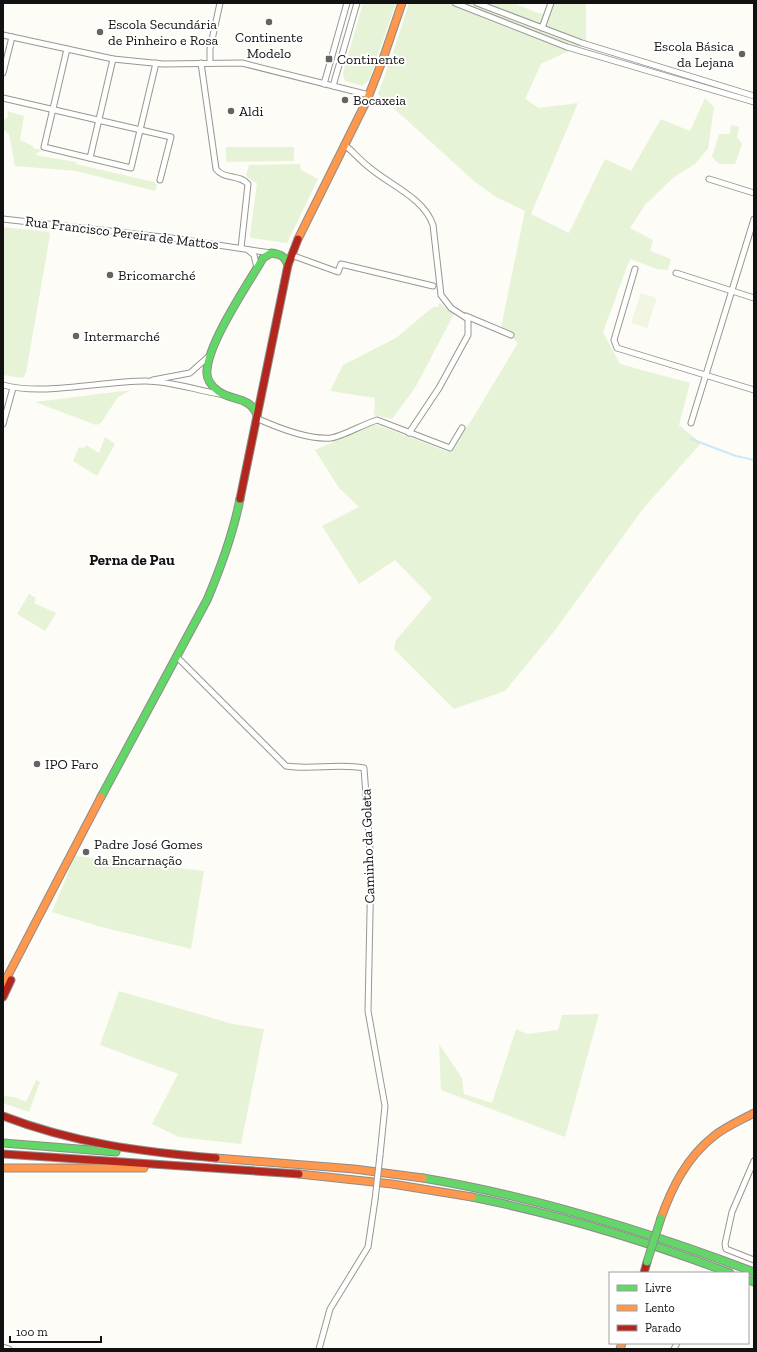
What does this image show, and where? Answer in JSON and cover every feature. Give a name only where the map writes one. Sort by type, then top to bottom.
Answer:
[{"type":"main road","points":[[3,986],[37,919],[211,592],[230,544],[288,264],[295,245],[369,96],[383,63],[402,3]]},
{"type":"main road","points":[[257,417],[254,407],[247,401],[223,394],[214,388],[207,376],[209,356],[265,256],[287,250],[295,245]]},
{"type":"main road","points":[[273,253],[285,257],[288,264]]},
{"type":"main road","points":[[247,401],[253,400],[261,394]]},
{"type":"main road","points":[[3,997],[37,919]]},
{"type":"main road","points":[[644,1272],[671,1191],[688,1163],[714,1136],[753,1115]]},
{"type":"main road","points":[[3,1116],[57,1135],[113,1147],[217,1158]]},
{"type":"main road","points":[[3,1144],[217,1158],[354,1169],[423,1179],[509,1194],[551,1204],[626,1226],[754,1272]]},
{"type":"main road","points":[[3,1154],[275,1172],[406,1186],[509,1204],[607,1230],[727,1272]]},
{"type":"main road","points":[[3,1168],[127,1168],[275,1172]]},
{"type":"street","points":[[210,63],[210,49],[220,3]]},
{"type":"street","points":[[324,84],[347,3]]},
{"type":"street","points":[[333,86],[357,3]]},
{"type":"street","points":[[455,3],[567,46],[754,102]]},
{"type":"street","points":[[477,3],[582,43],[754,96]]},
{"type":"street","points":[[542,28],[551,3]]},
{"type":"street","points":[[3,35],[113,59],[156,62],[242,63],[369,96]]},
{"type":"street","points":[[3,73],[12,37]]},
{"type":"street","points":[[67,49],[44,147],[131,168],[156,62]]},
{"type":"street","points":[[90,158],[113,59]]},
{"type":"street","points":[[201,63],[216,169],[223,175],[241,179],[248,184],[243,248],[254,255],[257,268]]},
{"type":"street","points":[[3,98],[172,137],[160,180]]},
{"type":"street","points":[[345,145],[370,168],[417,202],[429,213],[433,224],[442,295],[451,308],[511,335]]},
{"type":"street","points":[[709,179],[754,193]]},
{"type":"street","name":"Rua Francisco Pereira de Mattos","points":[[3,219],[243,248],[273,253]]},
{"type":"street","points":[[691,423],[754,220]]},
{"type":"street","points":[[291,255],[338,272],[341,264],[433,286]]},
{"type":"street","points":[[635,269],[614,340],[617,348],[754,390]]},
{"type":"street","points":[[676,273],[754,298]]},
{"type":"street","points":[[409,433],[439,388],[468,335],[468,319],[462,314]]},
{"type":"street","points":[[3,385],[14,388],[46,388],[146,381],[190,373],[209,356]]},
{"type":"street","points":[[146,381],[172,384],[223,394]]},
{"type":"street","points":[[3,424],[14,388]]},
{"type":"street","points":[[257,417],[270,425],[317,437],[332,438],[376,420],[450,448],[462,428]]},
{"type":"street","name":"Caminho da Goleta","points":[[177,657],[286,766],[302,768],[352,766],[364,768],[371,864],[368,1011],[385,1106],[375,1200],[368,1247],[330,1309],[320,1349]]},
{"type":"street","points":[[754,1161],[732,1212],[725,1244],[726,1249],[754,1260]]},
{"type":"street","points":[[3,1347],[9,1349]]},
{"type":"green space","points":[[363,3],[396,3],[369,80],[362,86],[345,81],[343,73]]},
{"type":"green space","points":[[409,3],[513,3],[538,13],[550,15],[555,3],[586,3],[586,43],[541,64],[525,99],[539,108],[578,103],[531,214],[569,233],[605,159],[631,171],[661,119],[690,131],[705,98],[714,107],[708,149],[695,164],[674,177],[645,205],[630,228],[653,240],[650,251],[671,259],[668,270],[657,269],[630,259],[603,332],[620,364],[690,383],[679,425],[701,443],[642,510],[556,629],[505,691],[454,709],[394,649],[396,640],[432,598],[395,560],[359,584],[322,526],[359,507],[339,488],[315,450],[375,424],[448,452],[471,421],[518,343],[501,327],[525,211],[496,197],[475,182],[378,94]]},
{"type":"green space","points":[[7,111],[24,116],[20,140],[33,146],[33,148],[42,150],[35,155],[76,162],[76,164],[154,182],[157,185],[155,191],[76,171],[15,166],[9,134],[3,129],[4,120],[8,117]]},
{"type":"green space","points":[[731,125],[739,127],[737,137],[742,144],[735,164],[719,164],[712,157],[719,134],[730,134]]},
{"type":"green space","points":[[226,147],[294,147],[294,161],[226,162]]},
{"type":"green space","points":[[300,164],[301,170],[318,179],[287,243],[251,238],[250,235],[257,183],[248,178],[246,175],[249,165]]},
{"type":"green space","points":[[3,227],[49,232],[50,235],[26,373],[23,378],[3,375]]},
{"type":"green space","points":[[641,293],[657,298],[647,328],[631,323]]},
{"type":"green space","points":[[439,303],[454,314],[415,388],[392,419],[374,415],[375,398],[330,391],[343,365],[396,338],[433,307],[438,307]]},
{"type":"green space","points":[[131,390],[118,397],[101,423],[96,425],[35,402]]},
{"type":"green space","points":[[105,437],[115,444],[97,476],[73,461],[79,447],[84,448],[86,445],[99,453]]},
{"type":"green space","points":[[29,594],[36,598],[34,603],[56,613],[45,631],[17,614]]},
{"type":"green space","points":[[75,856],[204,871],[191,949],[98,926],[52,912]]},
{"type":"green space","points":[[119,991],[233,1024],[264,1029],[241,1144],[179,1137],[152,1124],[178,1074],[100,1045]]},
{"type":"green space","points":[[599,1014],[565,1137],[441,1090],[439,1044],[462,1078],[464,1094],[492,1103],[516,1029],[527,1034],[558,1030],[562,1015]]},
{"type":"green space","points":[[36,1080],[40,1082],[29,1112],[3,1103],[3,1096],[14,1097],[26,1102]]},
{"type":"waterway","points":[[691,439],[736,456],[754,460]]},
{"type":"traffic: fast","points":[[257,415],[250,405],[223,394],[213,387],[208,379],[207,373],[209,358],[214,344],[230,313],[263,258],[271,253],[277,254],[282,256],[288,265]]},
{"type":"traffic: fast","points":[[101,797],[207,600],[226,550],[240,499]]},
{"type":"traffic: fast","points":[[3,1143],[116,1152]]},
{"type":"traffic: fast","points":[[423,1178],[549,1205],[632,1229],[754,1272]]},
{"type":"traffic: fast","points":[[472,1197],[538,1212],[603,1230],[667,1250],[727,1272]]},
{"type":"traffic: fast","points":[[647,1262],[661,1218]]},
{"type":"traffic: fast","points":[[749,1280],[754,1282]]},
{"type":"traffic: slow","points":[[298,239],[367,100],[402,3]]},
{"type":"traffic: slow","points":[[3,985],[101,797]]},
{"type":"traffic: slow","points":[[661,1218],[675,1184],[696,1153],[704,1144],[718,1133],[754,1113]]},
{"type":"traffic: slow","points":[[216,1158],[354,1169],[423,1178]]},
{"type":"traffic: slow","points":[[3,1168],[144,1168]]},
{"type":"traffic: slow","points":[[299,1174],[392,1184],[472,1197]]},
{"type":"traffic: slow","points":[[620,1349],[622,1344]]},
{"type":"traffic: jam","points":[[240,499],[288,265],[298,239]]},
{"type":"traffic: jam","points":[[3,997],[11,980]]},
{"type":"traffic: jam","points":[[3,1116],[81,1140],[161,1153],[216,1158]]},
{"type":"traffic: jam","points":[[3,1154],[299,1174]]},
{"type":"traffic: jam","points":[[644,1272],[647,1262]]},
{"type":"place","name":"Continente Modelo","points":[[269,22]]},
{"type":"place","name":"Escola Secundária de Pinheiro e Rosa","points":[[100,32]]},
{"type":"place","name":"Escola Básica da Lejana","points":[[742,54]]},
{"type":"place","name":"Continente","points":[[329,59]]},
{"type":"place","name":"Bocaxeia","points":[[345,100]]},
{"type":"place","name":"Aldi","points":[[231,111]]},
{"type":"place","name":"Bricomarché","points":[[110,275]]},
{"type":"place","name":"Intermarché","points":[[76,336]]},
{"type":"place","name":"IPO Faro","points":[[37,764]]},
{"type":"place","name":"Padre José Gomes da Encarnação","points":[[86,852]]},
{"type":"district","name":"Perna de Pau","points":[[132,560]]}]
